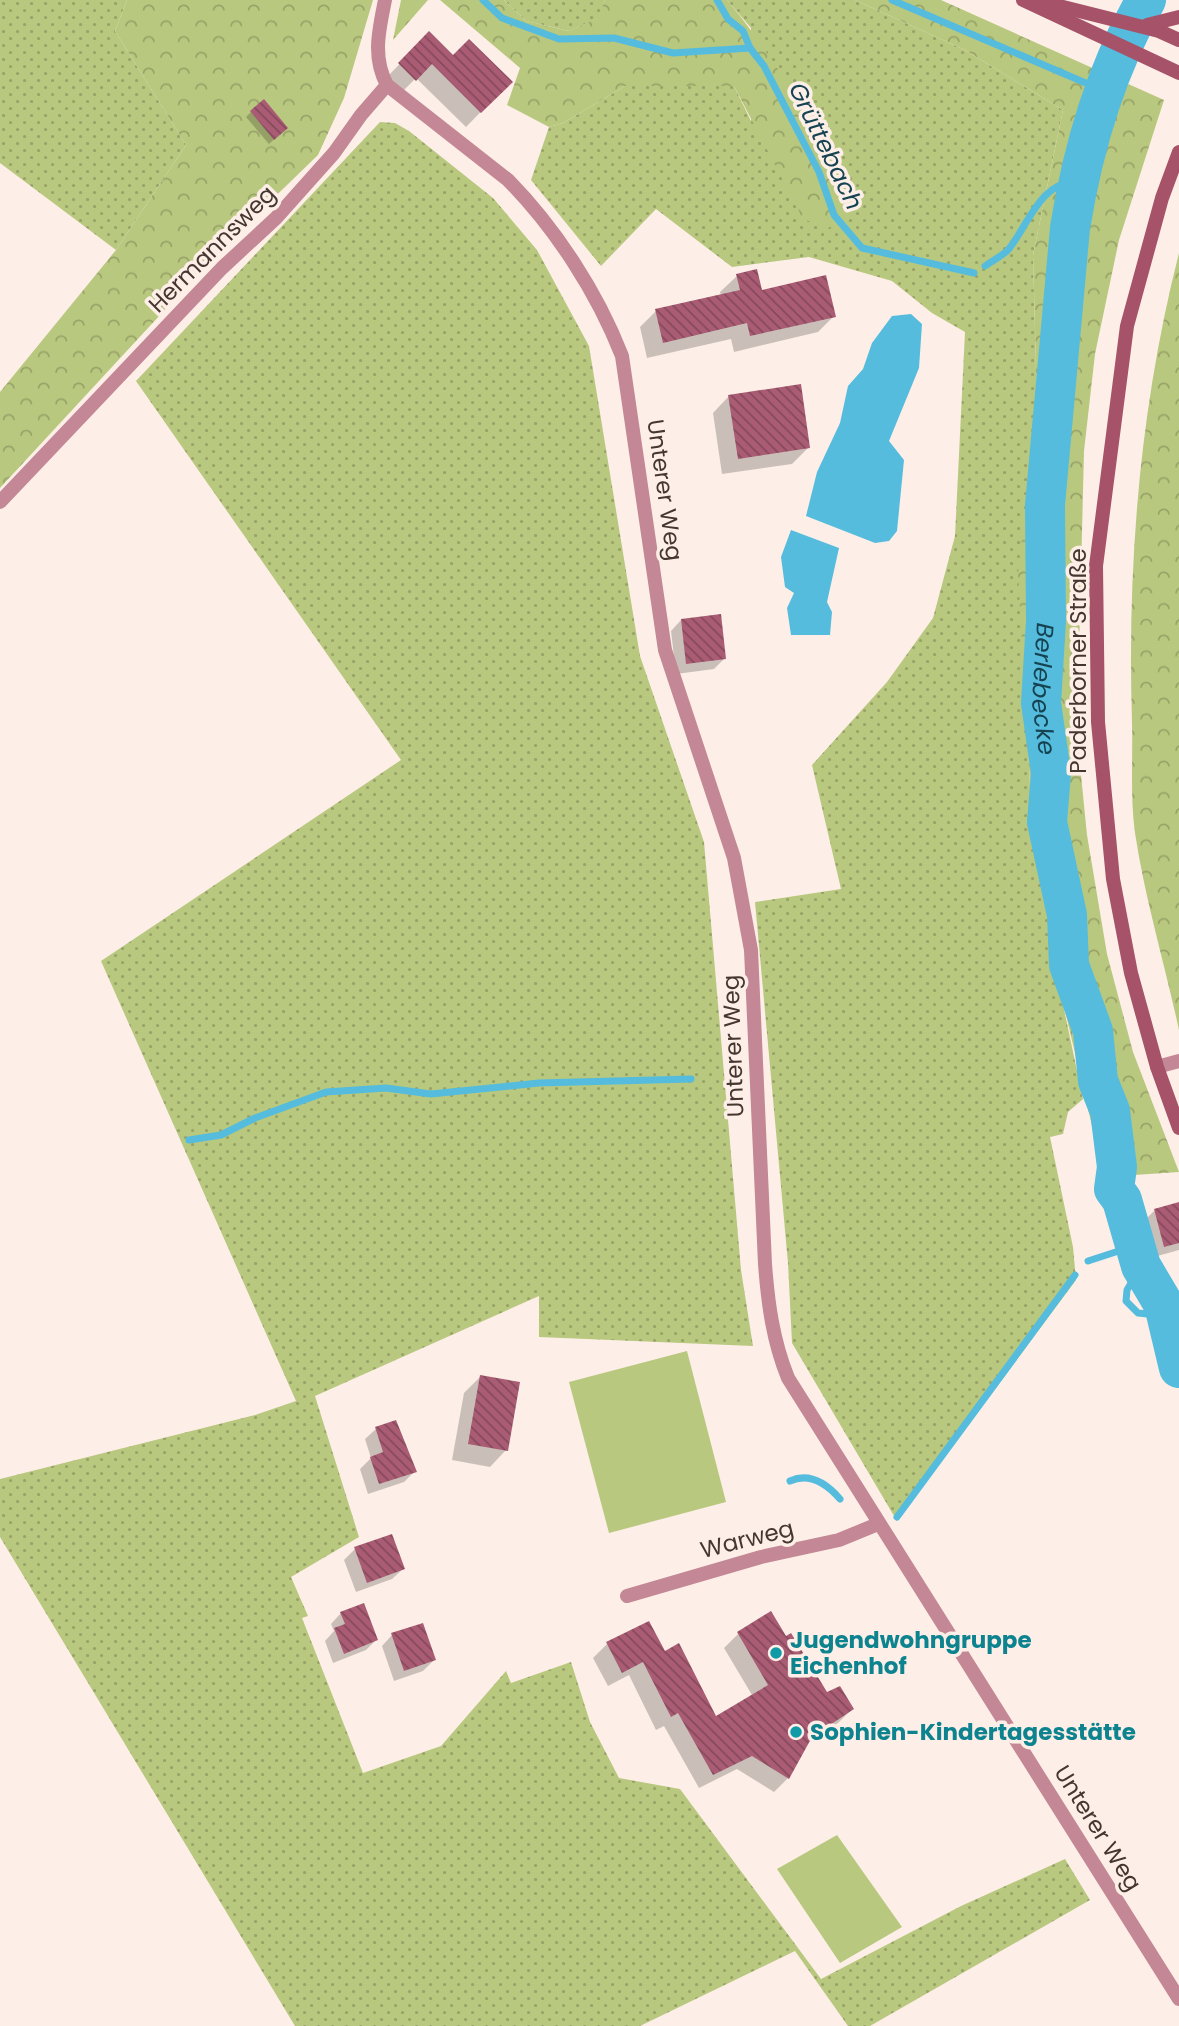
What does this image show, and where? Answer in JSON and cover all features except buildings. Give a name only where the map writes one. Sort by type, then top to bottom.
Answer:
[{"type":"main road","points":[[1023,0],[1179,73]]},
{"type":"main road","points":[[1033,0],[1137,26],[1161,27],[1179,17]]},
{"type":"main road","points":[[1161,27],[1179,40]]},
{"type":"main road","name":"Paderborner Straße","points":[[1179,152],[1162,198],[1128,326],[1096,566],[1098,722],[1104,806],[1131,973],[1157,1067],[1179,1128]]},
{"type":"street","points":[[386,0],[376,51],[379,71],[387,86]]},
{"type":"street","name":"Hermannsweg","points":[[0,502],[222,268],[276,218],[334,153],[361,115],[387,86]]},
{"type":"street","name":"Unterer Weg","points":[[387,86],[508,180],[523,195],[557,238],[611,328],[622,356],[665,650],[734,858],[751,950],[765,1264],[774,1338],[788,1378],[1179,1999]]},
{"type":"street","points":[[1157,1067],[1179,1061]]},
{"type":"street","name":"Warweg","points":[[627,1596],[761,1557],[839,1540],[878,1524]]},
{"type":"green space","points":[[0,0],[127,0],[115,31],[186,145],[116,250],[0,163]]},
{"type":"green space","points":[[127,0],[373,0],[344,98],[318,155],[223,247],[0,488],[0,392],[116,250],[186,145],[115,31]]},
{"type":"green space","points":[[401,0],[428,0],[393,40]]},
{"type":"green space","points":[[440,0],[504,0],[526,21],[569,31],[598,18],[605,0],[727,0],[762,45],[817,136],[832,167],[847,219],[828,228],[803,219],[734,86],[625,86],[563,123],[549,127],[507,105],[520,68]]},
{"type":"green space","points":[[504,0],[605,0],[599,18],[569,31],[526,21]]},
{"type":"green space","points":[[727,0],[855,0],[965,50],[1063,110],[1033,255],[1037,406],[1025,685],[1030,786],[1058,981],[1083,1099],[1068,1112],[1063,1134],[1050,1137],[1073,1247],[1076,1280],[897,1521],[792,1343],[788,1263],[755,902],[841,889],[812,765],[887,682],[933,618],[955,536],[965,332],[932,313],[892,281],[809,257],[732,267],[656,209],[601,266],[531,180],[549,127],[563,123],[625,86],[734,86],[751,121],[751,28]]},
{"type":"green space","points":[[855,0],[941,0],[1164,100],[1119,240],[1095,354],[1084,451],[1077,735],[1087,835],[1107,954],[1133,1052],[1179,1172],[1104,1177],[1058,981],[1030,786],[1018,573],[1037,406],[1033,255],[1063,110],[965,50]]},
{"type":"green space","points":[[380,122],[395,123],[409,131],[493,198],[537,250],[589,346],[640,656],[704,842],[741,1270],[753,1346],[539,1337],[539,1296],[315,1396],[359,1537],[291,1577],[308,1616],[302,1618],[363,1773],[441,1746],[506,1671],[511,1683],[571,1662],[590,1722],[619,1778],[680,1789],[821,1979],[961,1906],[1065,1859],[1090,1900],[870,2026],[848,2026],[795,1951],[640,2026],[295,2026],[0,1537],[0,1479],[255,1415],[296,1401],[101,961],[401,760],[136,381]]},
{"type":"green space","points":[[1179,253],[1179,1030],[1139,858],[1133,819],[1131,663],[1134,545],[1139,486],[1154,369]]},
{"type":"green space","points":[[687,1351],[726,1502],[609,1533],[569,1382]]},
{"type":"green space","points":[[837,1835],[902,1927],[840,1963],[777,1869]]},
{"type":"water","points":[[911,314],[922,324],[919,368],[889,441],[904,460],[897,531],[889,541],[875,543],[806,516],[817,472],[840,423],[848,386],[863,369],[872,343],[892,316]]},
{"type":"water","points":[[791,530],[839,548],[827,602],[832,612],[830,635],[791,635],[787,608],[794,593],[785,587],[781,557]]},
{"type":"waterway","points":[[483,0],[502,18],[559,39],[614,38],[673,53],[750,48]]},
{"type":"waterway","name":"Grüttebach","points":[[717,0],[728,19],[743,31],[750,48],[764,66],[819,172],[834,215],[862,248],[974,273]]},
{"type":"waterway","points":[[892,0],[1102,90]]},
{"type":"waterway","name":"Berlebecke","points":[[1146,0],[1107,82],[1089,139],[1070,228],[1045,505],[1046,621],[1041,703],[1051,773],[1047,822],[1067,915],[1069,965],[1093,1031],[1098,1081],[1110,1111],[1117,1167],[1114,1189],[1122,1200],[1141,1266],[1164,1305],[1179,1368]]},
{"type":"waterway","name":"Grüttebach","points":[[985,266],[1008,250],[1045,196],[1054,188],[1077,183]]},
{"type":"waterway","points":[[189,1140],[221,1135],[255,1118],[326,1092],[386,1088],[431,1094],[539,1083],[691,1079]]},
{"type":"waterway","points":[[1088,1261],[1134,1246]]},
{"type":"waterway","points":[[1141,1266],[1127,1290],[1126,1301],[1138,1313],[1166,1316]]},
{"type":"waterway","points":[[897,1517],[1075,1275]]},
{"type":"waterway","points":[[790,1481],[804,1478],[818,1481],[840,1499]]},
{"type":"place","name":"Jugendwohngruppe Eichenhof","points":[[776,1653]]},
{"type":"place","name":"Sophien-Kindertagesstätte","points":[[796,1732]]}]
